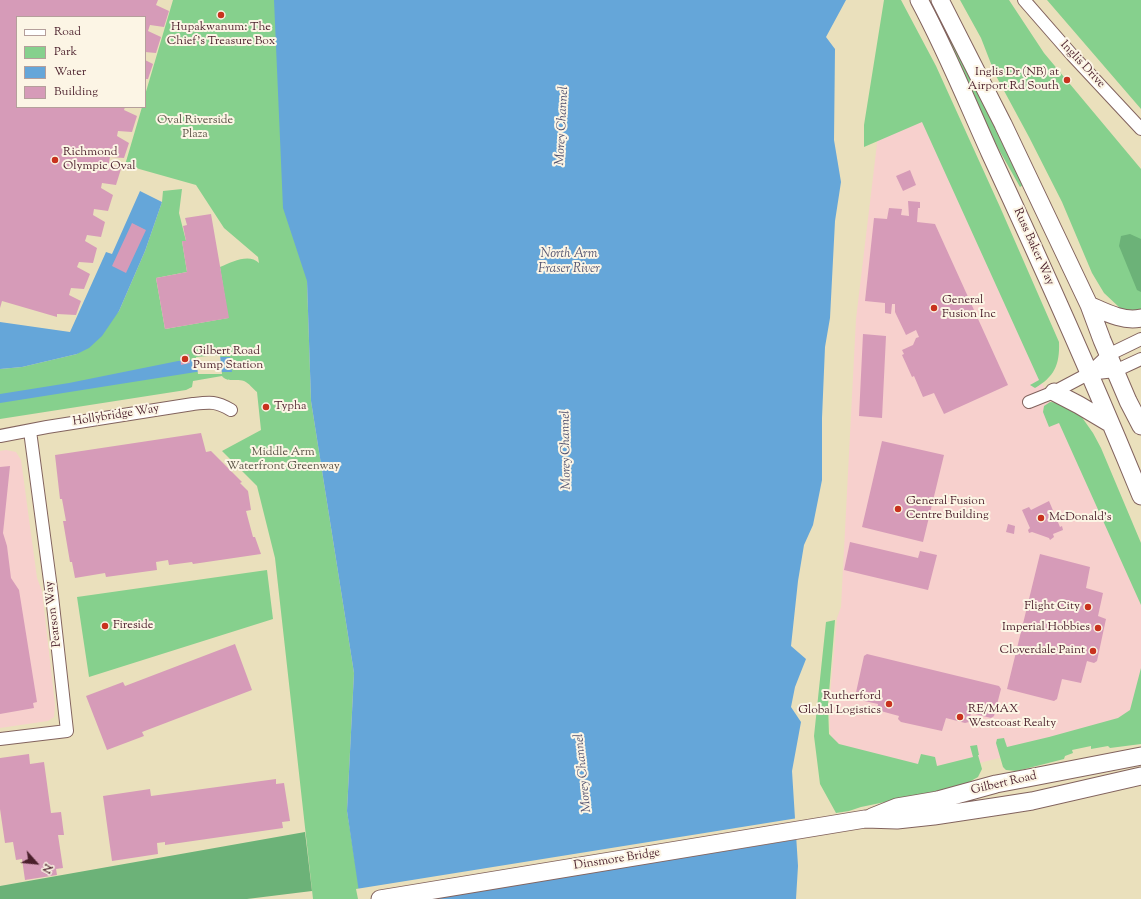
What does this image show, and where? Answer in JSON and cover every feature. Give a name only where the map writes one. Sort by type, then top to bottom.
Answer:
[{"type":"main road","name":"Russ Baker Way","points":[[919,0],[1005,185],[1111,424],[1141,496]]},
{"type":"main road","name":"Russ Baker Way","points":[[940,0],[1003,124],[1089,305],[1128,402],[1141,426]]},
{"type":"main road","points":[[1089,305],[1126,319],[1141,318]]},
{"type":"main road","points":[[1054,392],[1111,424]]},
{"type":"main road","name":"Gilbert Road","points":[[861,820],[897,807],[938,800],[996,784],[1141,756]]},
{"type":"main road","name":"Gilbert Road","points":[[861,820],[897,820],[934,816],[1032,801],[1133,780],[1141,776]]},
{"type":"main road","name":"Dinsmore Bridge","points":[[380,899],[861,820]]},
{"type":"street","name":"Inglis Drive","points":[[1024,0],[1062,44],[1141,129]]},
{"type":"street","points":[[1029,402],[1054,392],[1088,374],[1108,355],[1141,339]]},
{"type":"street","points":[[1088,374],[1115,370],[1141,360]]},
{"type":"street","name":"Hollybridge Way","points":[[0,436],[47,427],[213,402],[223,405],[231,410]]},
{"type":"street","name":"Pearson Way","points":[[0,739],[67,731],[52,596],[30,431]]},
{"type":"shaded area","points":[[918,111],[1141,600],[1141,706],[1136,724],[935,774],[831,746],[829,707],[837,618],[841,607],[856,319],[879,127]]},
{"type":"shaded area","points":[[6,450],[16,452],[21,460],[37,578],[42,591],[55,705],[54,717],[48,721],[0,728],[0,451]]},
{"type":"green space","points":[[173,0],[306,0],[307,281],[311,401],[354,673],[347,811],[361,899],[313,899],[275,558],[257,486],[222,451],[261,430],[257,392],[244,381],[229,380],[222,376],[193,381],[192,387],[186,390],[0,419],[0,369],[22,367],[77,354],[119,311],[145,251],[162,202],[163,191],[182,189],[179,213],[186,241],[182,241],[187,272],[156,278],[165,329],[228,318],[220,267],[240,259],[255,260],[259,263],[258,257],[224,228],[196,185],[125,165],[142,108],[146,108],[146,92]]},
{"type":"green space","points":[[884,0],[901,0],[936,66],[1059,342],[1057,364],[1054,370],[1042,384],[1035,388],[1030,385],[1039,380],[922,122],[864,147],[864,125]]},
{"type":"green space","points":[[960,0],[1009,0],[1044,53],[1141,169],[1141,311],[1126,311],[1120,308],[1104,293],[1092,273],[1062,202],[995,74],[981,38]]},
{"type":"green space","points":[[1047,0],[1141,0],[1141,109]]},
{"type":"green space","points":[[941,17],[980,94],[1023,185],[1020,187],[989,132],[937,20]]},
{"type":"green space","points":[[1130,234],[1141,239],[1141,292],[1137,290],[1119,246],[1121,236]]},
{"type":"green space","points":[[1050,402],[1061,403],[1071,407],[1081,416],[1101,448],[1141,543],[1141,605],[1059,423],[1049,427],[1043,412],[1044,406]]},
{"type":"green space","points":[[267,570],[273,619],[89,677],[77,597]]},
{"type":"green space","points":[[835,620],[828,705],[829,734],[839,744],[918,764],[921,754],[935,757],[937,766],[973,757],[970,746],[977,745],[982,769],[978,777],[962,786],[836,813],[820,784],[814,736],[826,622]]},
{"type":"green space","points":[[1141,668],[1141,744],[1110,748],[1108,746],[1091,749],[1091,746],[1072,750],[1073,753],[1065,756],[1064,759],[1017,771],[1006,770],[1003,767],[996,743],[997,739],[1004,738],[1007,747],[1118,718],[1130,710]]},
{"type":"green space","points":[[305,832],[312,891],[247,899],[0,899],[0,886]]},
{"type":"water","name":"North Arm Fraser River","points":[[274,0],[846,0],[826,37],[835,49],[834,140],[841,182],[835,221],[830,318],[825,347],[822,418],[822,480],[813,525],[804,545],[798,581],[791,646],[806,659],[795,687],[791,707],[801,722],[792,771],[798,866],[796,899],[360,899],[347,811],[354,673],[311,401],[307,281],[283,208]]},
{"type":"water","points":[[140,191],[162,202],[145,251],[119,311],[102,336],[89,348],[77,354],[22,367],[0,369],[0,322],[70,332],[106,252],[112,254]]},
{"type":"water","points":[[230,357],[232,372],[196,372],[0,403],[0,394],[69,383],[178,361]]},
{"type":"pier","points":[[220,355],[222,374],[198,374],[196,357]]},
{"type":"pier","points":[[798,818],[799,839],[429,899],[358,899],[356,889]]},
{"type":"building","name":"Richmond Olympic Oval","points":[[0,0],[158,0],[156,5],[169,11],[164,27],[150,25],[148,31],[161,37],[156,53],[146,52],[146,16],[16,16],[16,108],[125,108],[124,110],[137,116],[132,132],[118,131],[117,136],[129,143],[124,158],[110,157],[109,162],[121,169],[116,185],[102,183],[101,188],[113,195],[108,211],[94,209],[93,215],[105,222],[101,237],[87,235],[85,241],[97,248],[93,263],[79,262],[77,267],[90,274],[84,289],[71,288],[69,295],[81,301],[76,315],[57,314],[57,317],[2,301],[0,308]]},
{"type":"building","points":[[146,60],[153,64],[148,79],[146,79]]},
{"type":"building","points":[[910,170],[916,185],[903,191],[896,176]]},
{"type":"building","name":"General Fusion Inc","points":[[908,201],[920,202],[917,222],[935,224],[1008,385],[944,414],[934,393],[923,397],[914,376],[912,377],[902,355],[904,354],[902,350],[913,345],[916,338],[919,337],[916,330],[906,335],[895,312],[895,304],[892,304],[891,314],[885,313],[885,303],[865,301],[874,218],[887,219],[889,208],[902,209],[901,215],[909,216]]},
{"type":"building","points":[[211,214],[229,318],[165,329],[156,278],[187,272],[182,241],[186,241],[183,226],[187,225],[185,218]]},
{"type":"building","points":[[132,223],[146,230],[126,273],[112,266]]},
{"type":"building","points":[[863,334],[886,336],[882,418],[859,416]]},
{"type":"building","name":"Gilbert Road Pump Station","points":[[189,354],[190,363],[181,365],[180,356]]},
{"type":"building","points":[[201,433],[206,452],[211,451],[242,482],[240,483],[248,491],[251,510],[246,511],[253,537],[255,537],[261,554],[193,564],[192,562],[169,565],[168,560],[156,562],[157,570],[106,577],[105,573],[75,578],[72,562],[70,562],[63,521],[66,521],[62,499],[60,499],[55,455]]},
{"type":"building","name":"General Fusion Centre Building","points":[[882,441],[944,455],[923,542],[862,527]]},
{"type":"building","points":[[10,466],[3,533],[7,546],[11,578],[19,590],[37,702],[33,703],[34,708],[0,714],[0,467]]},
{"type":"building","name":"McDonald's","points":[[1049,501],[1060,527],[1062,526],[1063,530],[1053,534],[1054,537],[1050,540],[1049,538],[1032,532],[1029,533],[1028,530],[1030,528],[1022,510],[1029,507],[1031,510]]},
{"type":"building","points":[[1008,524],[1015,526],[1014,534],[1006,532]]},
{"type":"building","points":[[850,542],[918,558],[920,551],[937,555],[928,590],[844,570]]},
{"type":"building","points":[[1040,554],[1090,567],[1086,588],[1103,593],[1098,616],[1106,619],[1097,661],[1094,663],[1087,661],[1081,683],[1062,679],[1057,699],[1054,701],[1007,689]]},
{"type":"building","points":[[235,644],[252,690],[142,732],[144,736],[107,750],[86,696],[123,682],[125,686]]},
{"type":"building","points":[[867,654],[999,686],[1001,689],[994,716],[991,718],[971,713],[969,722],[965,723],[946,718],[942,731],[901,722],[898,719],[899,716],[877,710],[878,704],[855,699],[864,656]]},
{"type":"building","points":[[29,754],[30,764],[44,762],[51,813],[61,812],[64,835],[58,835],[63,868],[56,869],[57,875],[25,880],[22,859],[16,860],[13,842],[5,843],[0,809],[0,758]]},
{"type":"building","points":[[276,779],[276,784],[284,783],[290,821],[282,822],[283,828],[165,845],[165,842],[157,843],[158,854],[112,861],[103,796],[150,789],[151,796]]},
{"type":"place","name":"Hupakwanum: The Chief's Treasure Box","points":[[221,15]]},
{"type":"place","name":"Inglis Dr (NB) at Airport Rd South","points":[[1067,80]]},
{"type":"place","name":"Richmond Olympic Oval","points":[[55,160]]},
{"type":"place","name":"General Fusion Inc","points":[[934,308]]},
{"type":"place","name":"Gilbert Road Pump Station","points":[[185,359]]},
{"type":"place","name":"Typha","points":[[266,407]]},
{"type":"place","name":"General Fusion Centre Building","points":[[898,509]]},
{"type":"place","name":"McDonald's","points":[[1041,518]]},
{"type":"place","name":"Flight City","points":[[1088,607]]},
{"type":"place","name":"Fireside","points":[[105,626]]},
{"type":"place","name":"Imperial Hobbies","points":[[1098,628]]},
{"type":"place","name":"Cloverdale Paint","points":[[1093,651]]},
{"type":"place","name":"Rutherford Global Logistics","points":[[889,704]]},
{"type":"place","name":"RE/MAX Westcoast Realty","points":[[960,717]]},
{"type":"park label","name":"Oval Riverside Plaza","points":[[195,128]]},
{"type":"park label","name":"Middle Arm Waterfront Greenway","points":[[283,460]]},
{"type":"water label","name":"Morey Channel","points":[[563,126]]},
{"type":"water label","name":"Morey Channel","points":[[567,450]]},
{"type":"water label","name":"Morey Channel","points":[[584,773]]}]
